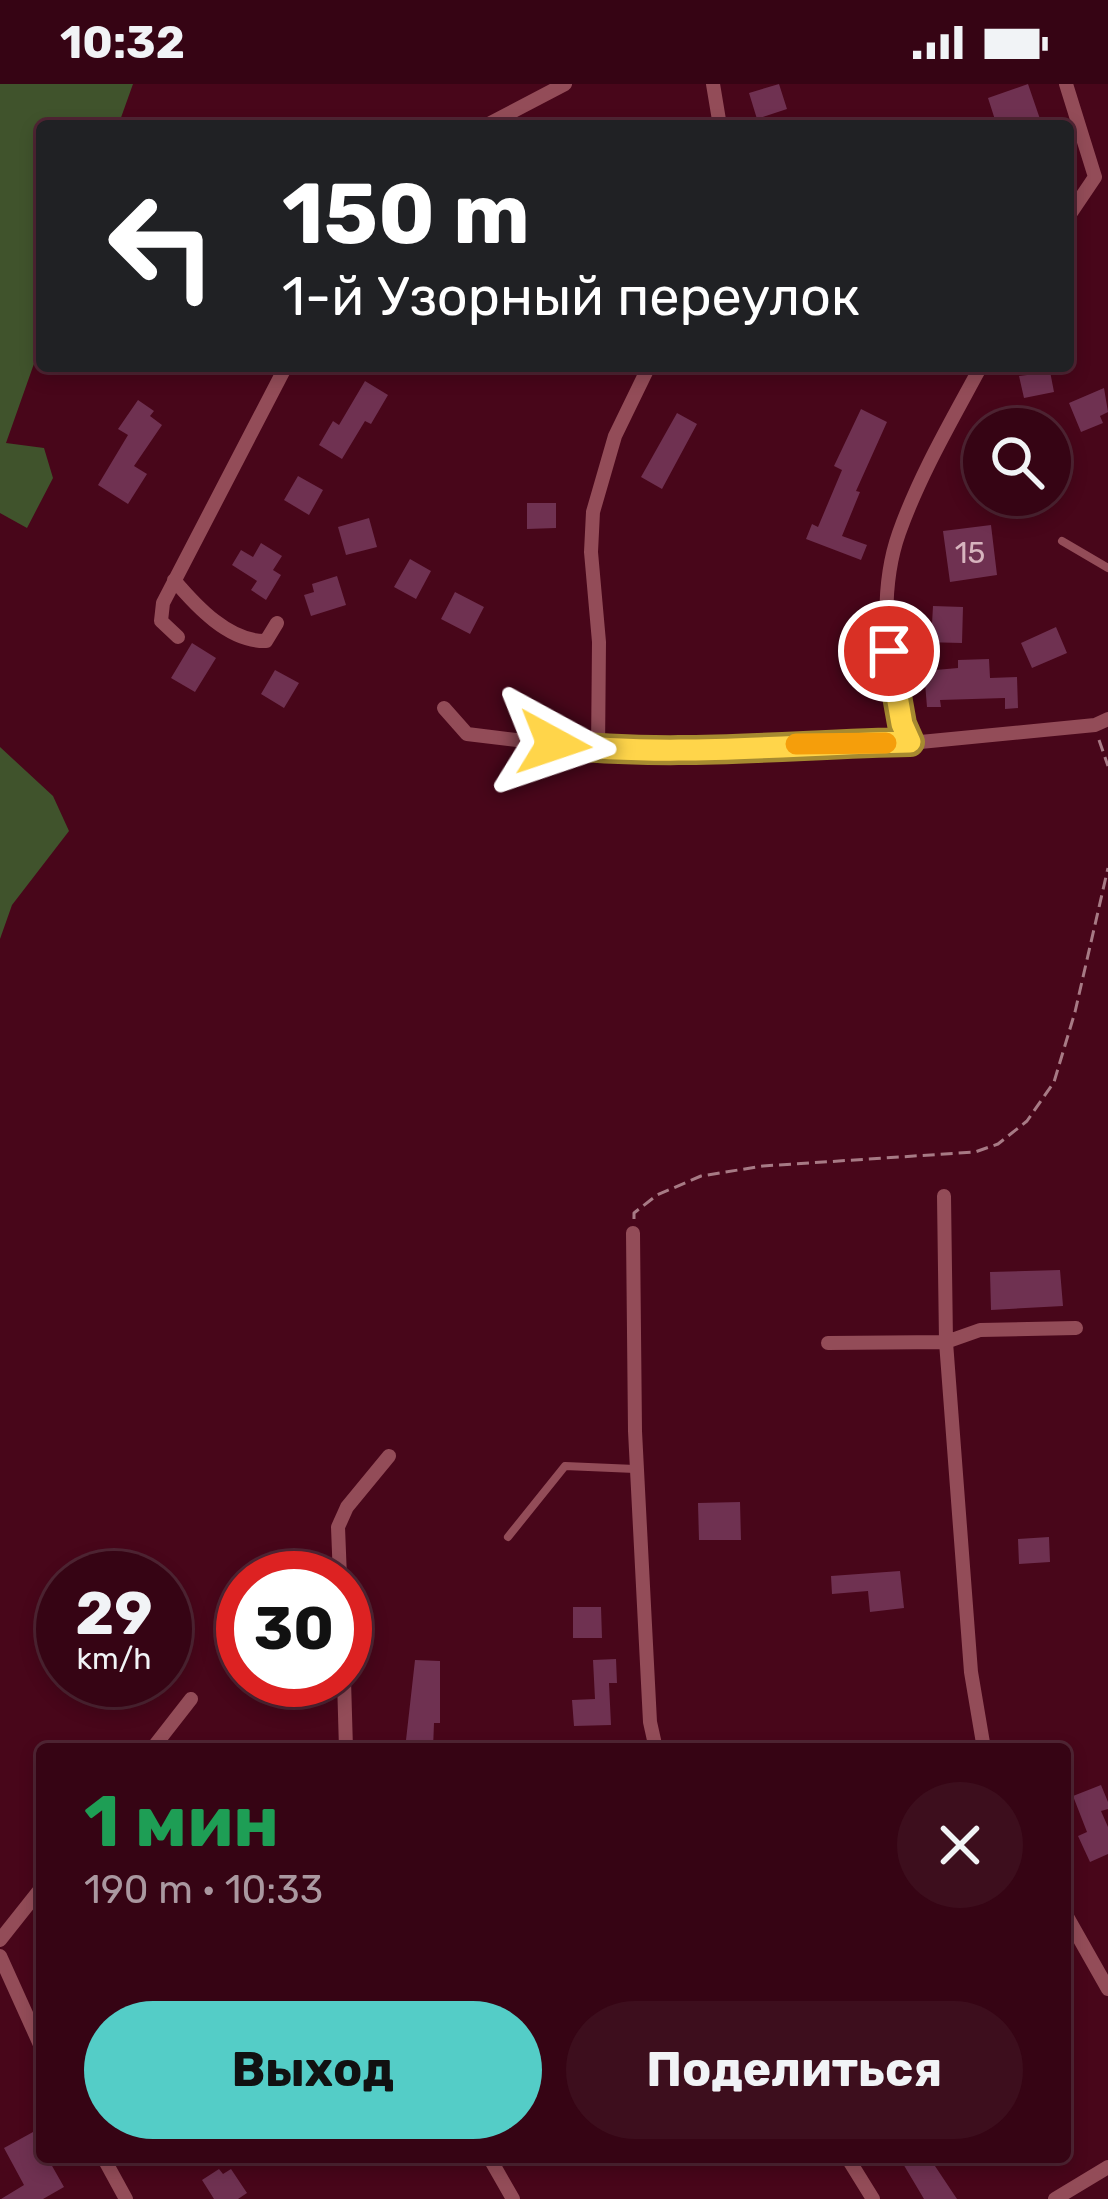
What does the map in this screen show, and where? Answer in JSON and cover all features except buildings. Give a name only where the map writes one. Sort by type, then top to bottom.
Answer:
[{"type":"street","points":[[496,120],[565,84]]},
{"type":"street","points":[[713,84],[719,120]]},
{"type":"street","points":[[1066,84],[1101,180],[1074,210]]},
{"type":"street","points":[[178,637],[161,621],[163,602],[283,372]]},
{"type":"street","points":[[598,749],[593,512],[615,436],[646,372]]},
{"type":"street","points":[[910,742],[902,724],[889,651],[890,587],[898,536],[933,454],[978,372]]},
{"type":"street","points":[[174,580],[202,612],[260,643],[277,623]]},
{"type":"street","points":[[444,708],[467,734],[598,749],[674,751],[910,742],[1101,722]]},
{"type":"street","points":[[944,1196],[946,1342],[971,1672],[983,1743]]},
{"type":"street","points":[[633,1233],[635,1431],[655,1743]]},
{"type":"street","points":[[828,1343],[946,1342],[980,1330],[1076,1328]]},
{"type":"street","points":[[339,1551],[338,1527],[347,1507],[389,1456]]},
{"type":"street","points":[[157,1743],[185,1707]]},
{"type":"street","points":[[345,1707],[346,1743]]},
{"type":"street","points":[[0,1940],[36,1895]]},
{"type":"street","points":[[1071,1924],[1108,1989]]},
{"type":"street","points":[[0,1956],[36,2036]]},
{"type":"street","points":[[106,2163],[126,2199]]},
{"type":"street","points":[[492,2163],[513,2199]]},
{"type":"street","points":[[851,2163],[873,2199]]},
{"type":"street","points":[[1055,2199],[1108,2167]]},
{"type":"lane","points":[[1062,542],[1108,568]]},
{"type":"lane","points":[[508,1537],[565,1466],[637,1468]]},
{"type":"path","points":[[1101,722],[1108,766]]},
{"type":"path","points":[[633,1233],[634,1213],[657,1195],[700,1176],[763,1166],[975,1152],[1009,1136],[1042,1103],[1054,1082],[1076,1012],[1108,868]]},
{"type":"green space","points":[[0,84],[133,84],[120,120],[36,120],[36,358],[6,443],[44,448],[53,478],[27,528],[0,513]]},
{"type":"green space","points":[[0,747],[53,796],[69,831],[12,905],[0,939]]},
{"type":"slow traffic","points":[[796,744],[886,743]]},
{"type":"route","points":[[554,744],[674,751],[910,742],[902,724],[889,651]]}]
